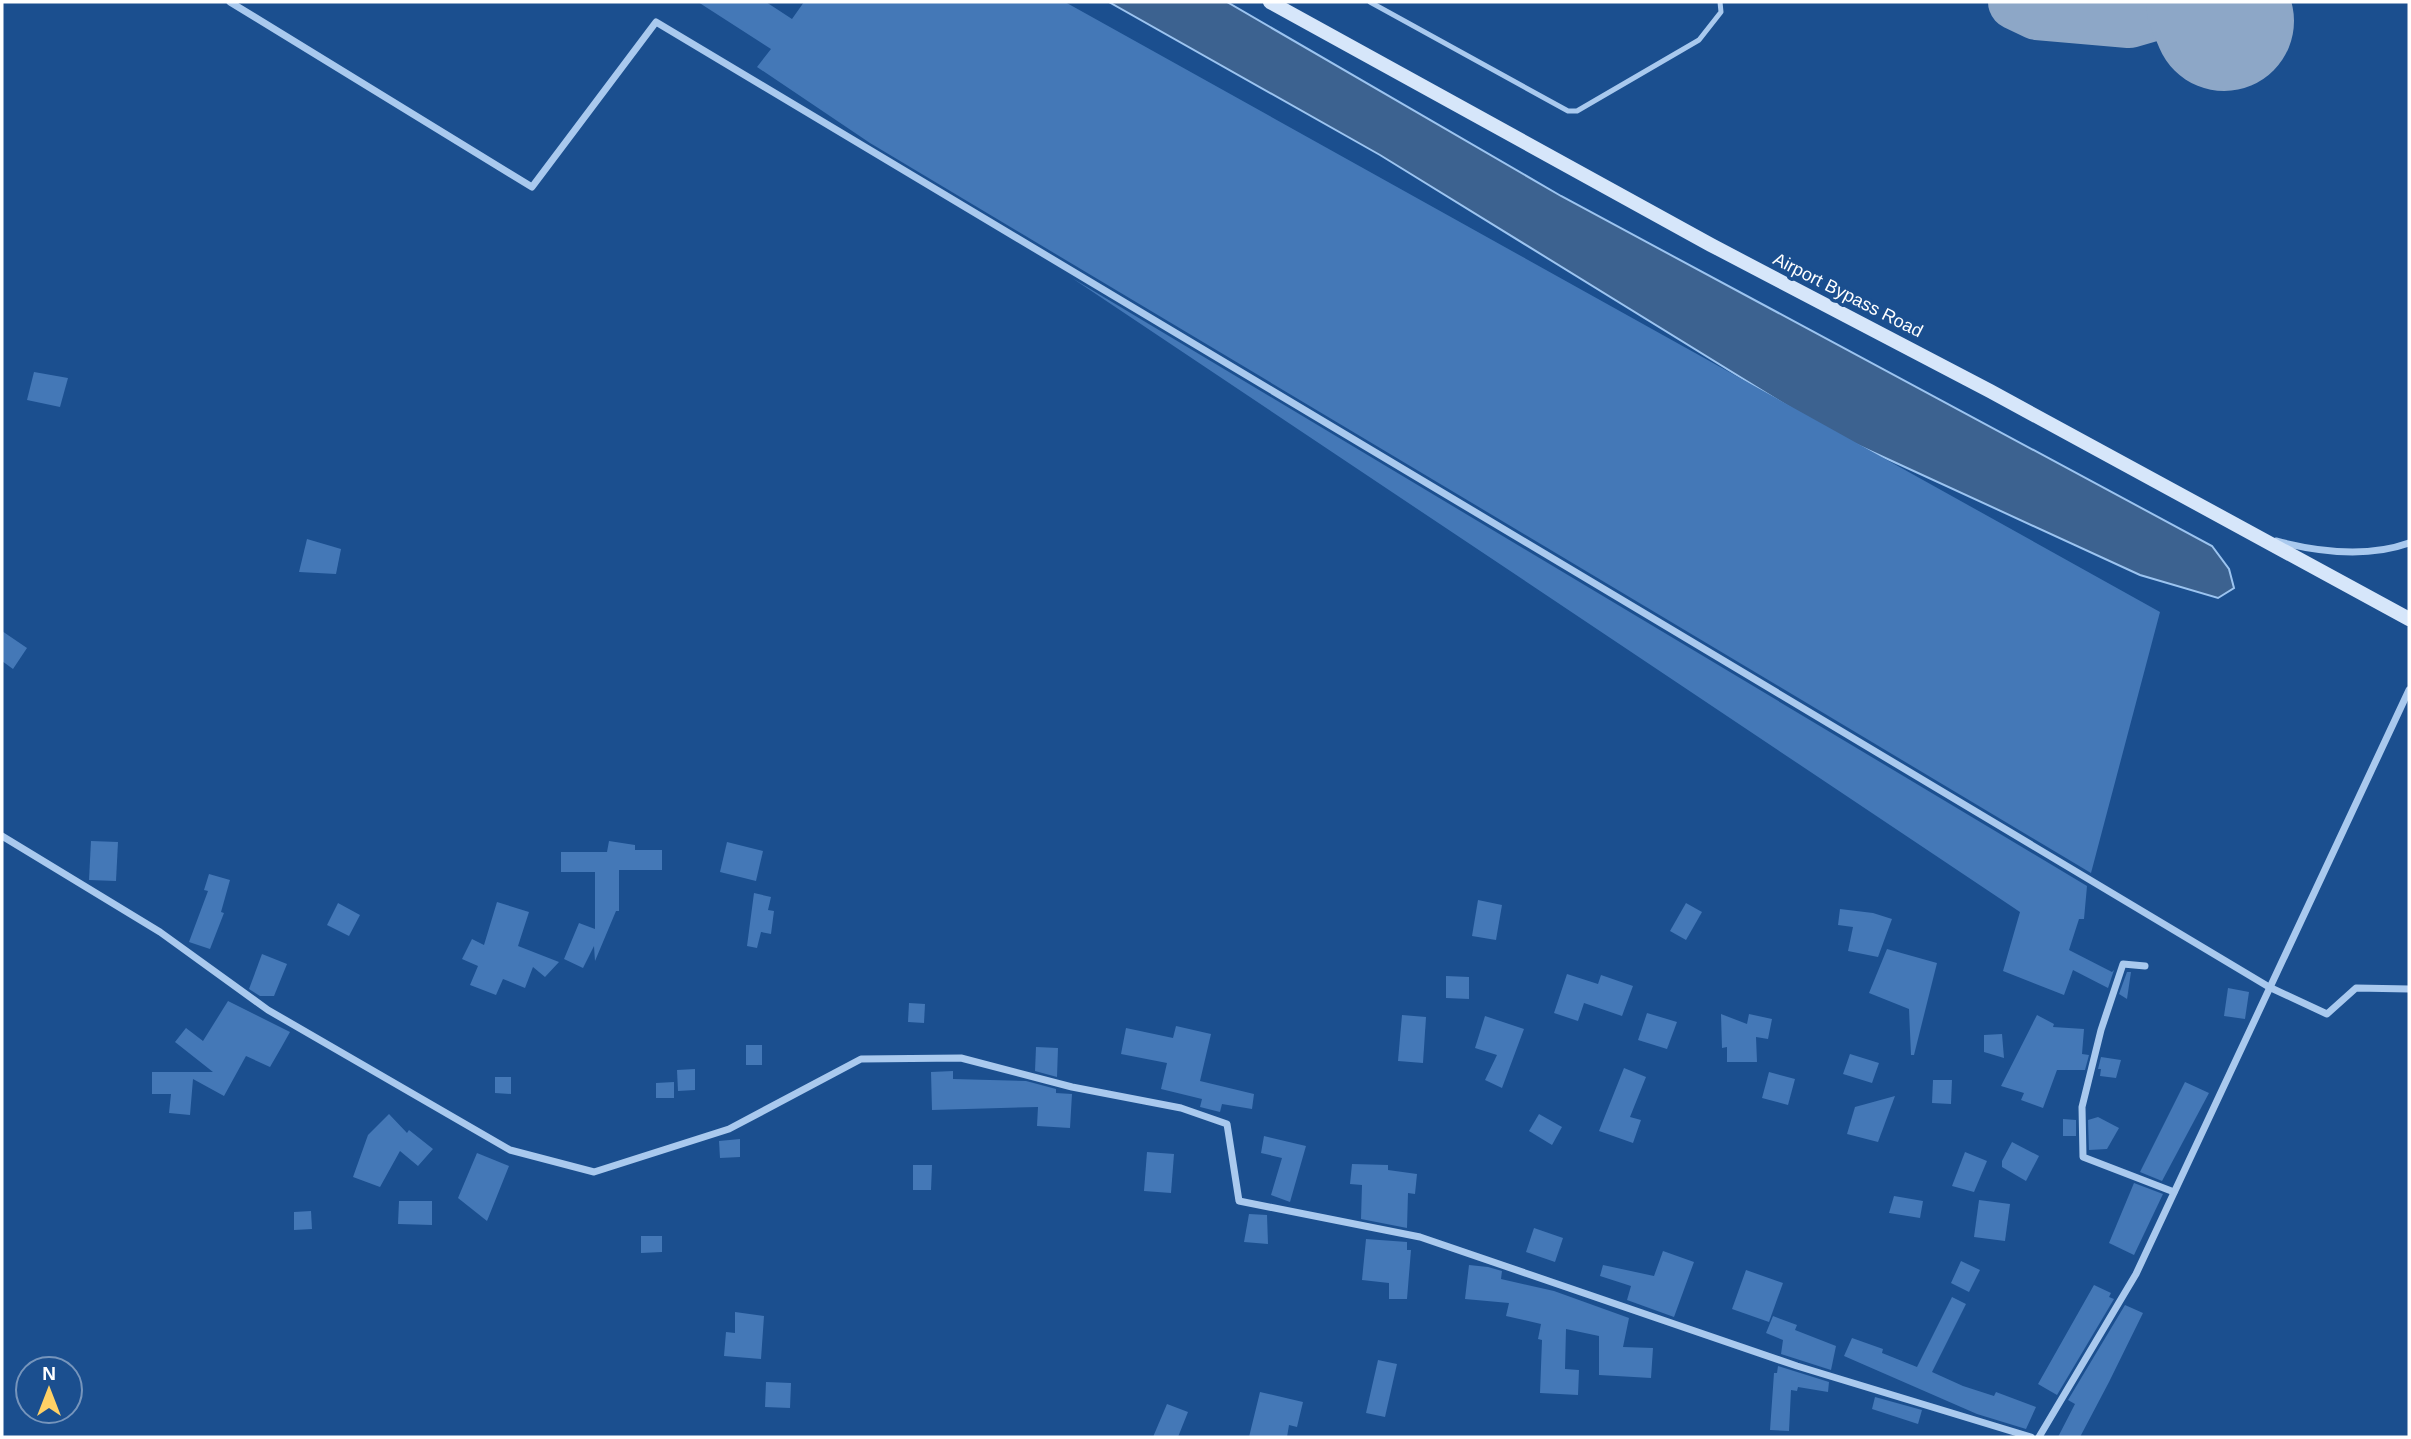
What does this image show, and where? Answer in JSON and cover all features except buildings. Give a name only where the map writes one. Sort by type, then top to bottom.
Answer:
[{"type":"street","points":[[230,2],[532,187],[656,22],[2269,987],[2327,1014],[2356,988],[2409,989]]},
{"type":"street","name":"Airport Bypass Road","points":[[1270,2],[1711,245],[1990,391],[2409,619]]},
{"type":"street","points":[[2259,537],[2309,550],[2361,552],[2393,549],[2409,543]]},
{"type":"street","points":[[2039,1437],[2136,1274],[2409,690]]},
{"type":"street","points":[[2,836],[160,932],[268,1010],[510,1150],[594,1172],[729,1129],[861,1059],[961,1058],[1072,1087],[1181,1108],[1227,1124],[1239,1201],[1420,1237],[1797,1366],[2031,1437]]},
{"type":"street","points":[[2145,966],[2123,964],[2101,1030],[2082,1107],[2083,1157],[2175,1192]]},
{"type":"lane","points":[[1370,2],[1567,111],[1577,111],[1699,40],[1721,12],[1720,2]]},
{"type":"water","points":[[1109,2],[1227,2],[1561,196],[2212,546],[2229,569],[2234,588],[2218,598],[2140,575],[1831,433],[1380,155]]},
{"type":"taxiway","points":[[2016,2],[2037,12],[2129,20],[2191,2]]},
{"type":"runway","points":[[2216,2],[2224,21]]}]
